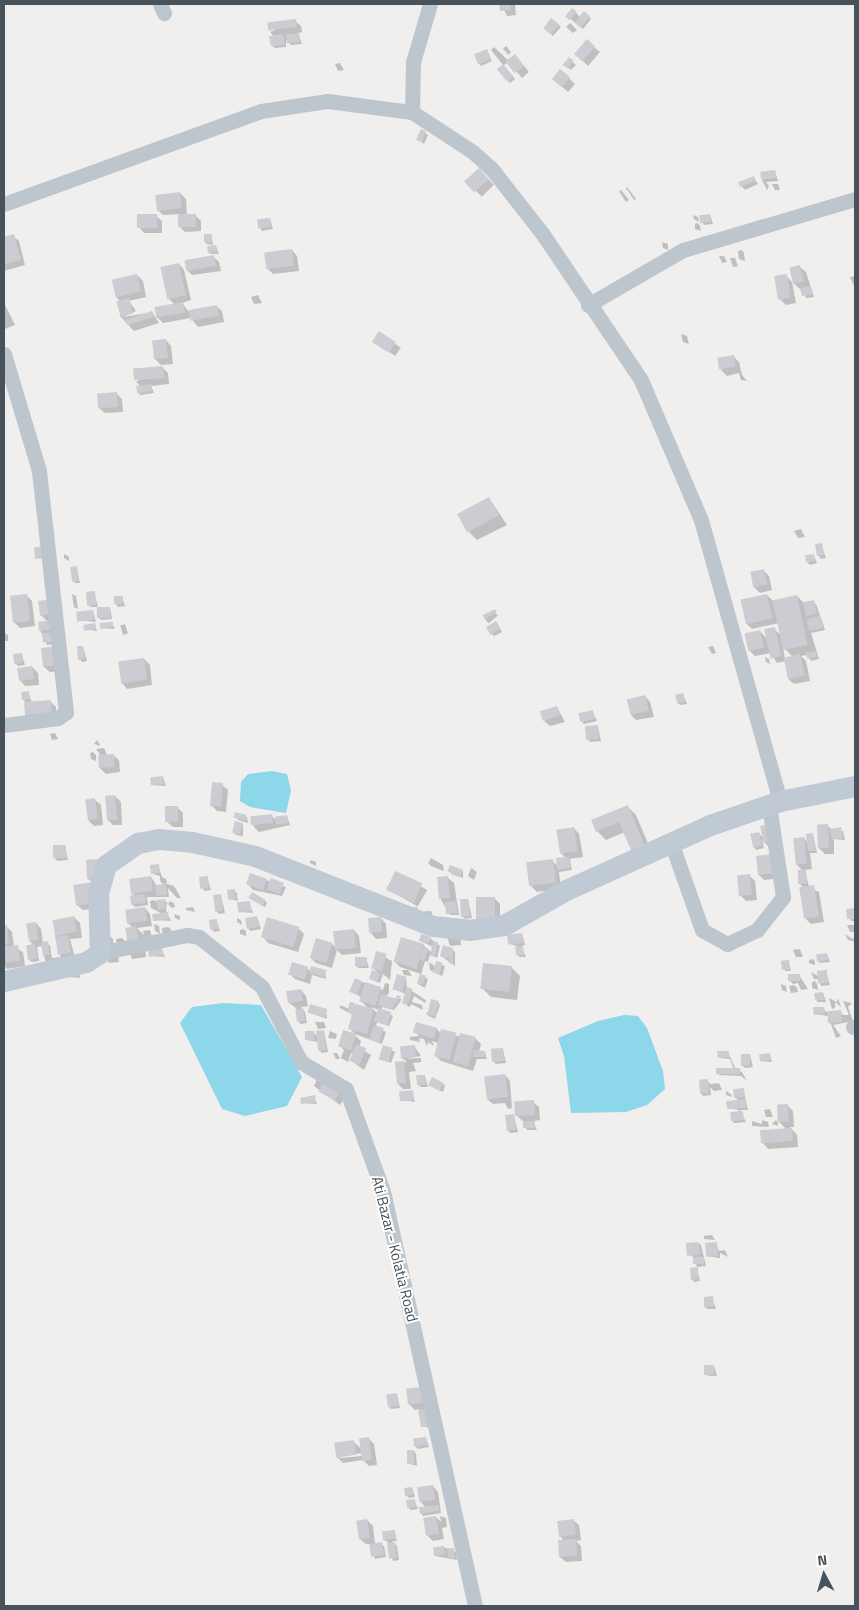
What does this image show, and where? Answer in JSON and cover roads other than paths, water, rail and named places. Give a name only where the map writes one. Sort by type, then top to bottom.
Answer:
[{"type":"main road","points":[[4,980],[86,962],[100,953],[98,893],[106,865],[138,843],[152,840],[192,842],[255,856],[433,926],[469,930],[504,924],[566,890],[671,842],[774,803],[855,786]]},
{"type":"street","points":[[412,112],[413,62],[430,4]]},
{"type":"street","points":[[4,204],[261,111],[328,101],[412,112],[473,152],[491,168],[542,233],[588,305],[641,380],[701,520],[774,803],[783,897],[770,918],[757,930],[727,944],[702,930],[671,842]]},
{"type":"street","points":[[588,305],[683,250],[855,199]]},
{"type":"street","points":[[4,354],[39,472],[66,712],[58,718],[4,726]]},
{"type":"street","name":"Ati Bazar - Kolatia Road","points":[[100,953],[187,935],[199,937],[262,987],[301,1062],[346,1089],[384,1190],[475,1606]]},
{"type":"water","points":[[272,771],[287,774],[291,790],[286,813],[250,807],[240,801],[241,782],[248,774]]},
{"type":"water","points":[[223,1003],[261,1005],[302,1077],[287,1106],[245,1116],[222,1109],[180,1023],[192,1007]]},
{"type":"water","points":[[624,1015],[638,1016],[647,1028],[663,1071],[665,1089],[647,1105],[626,1112],[571,1113],[564,1056],[558,1038],[598,1021]]}]
